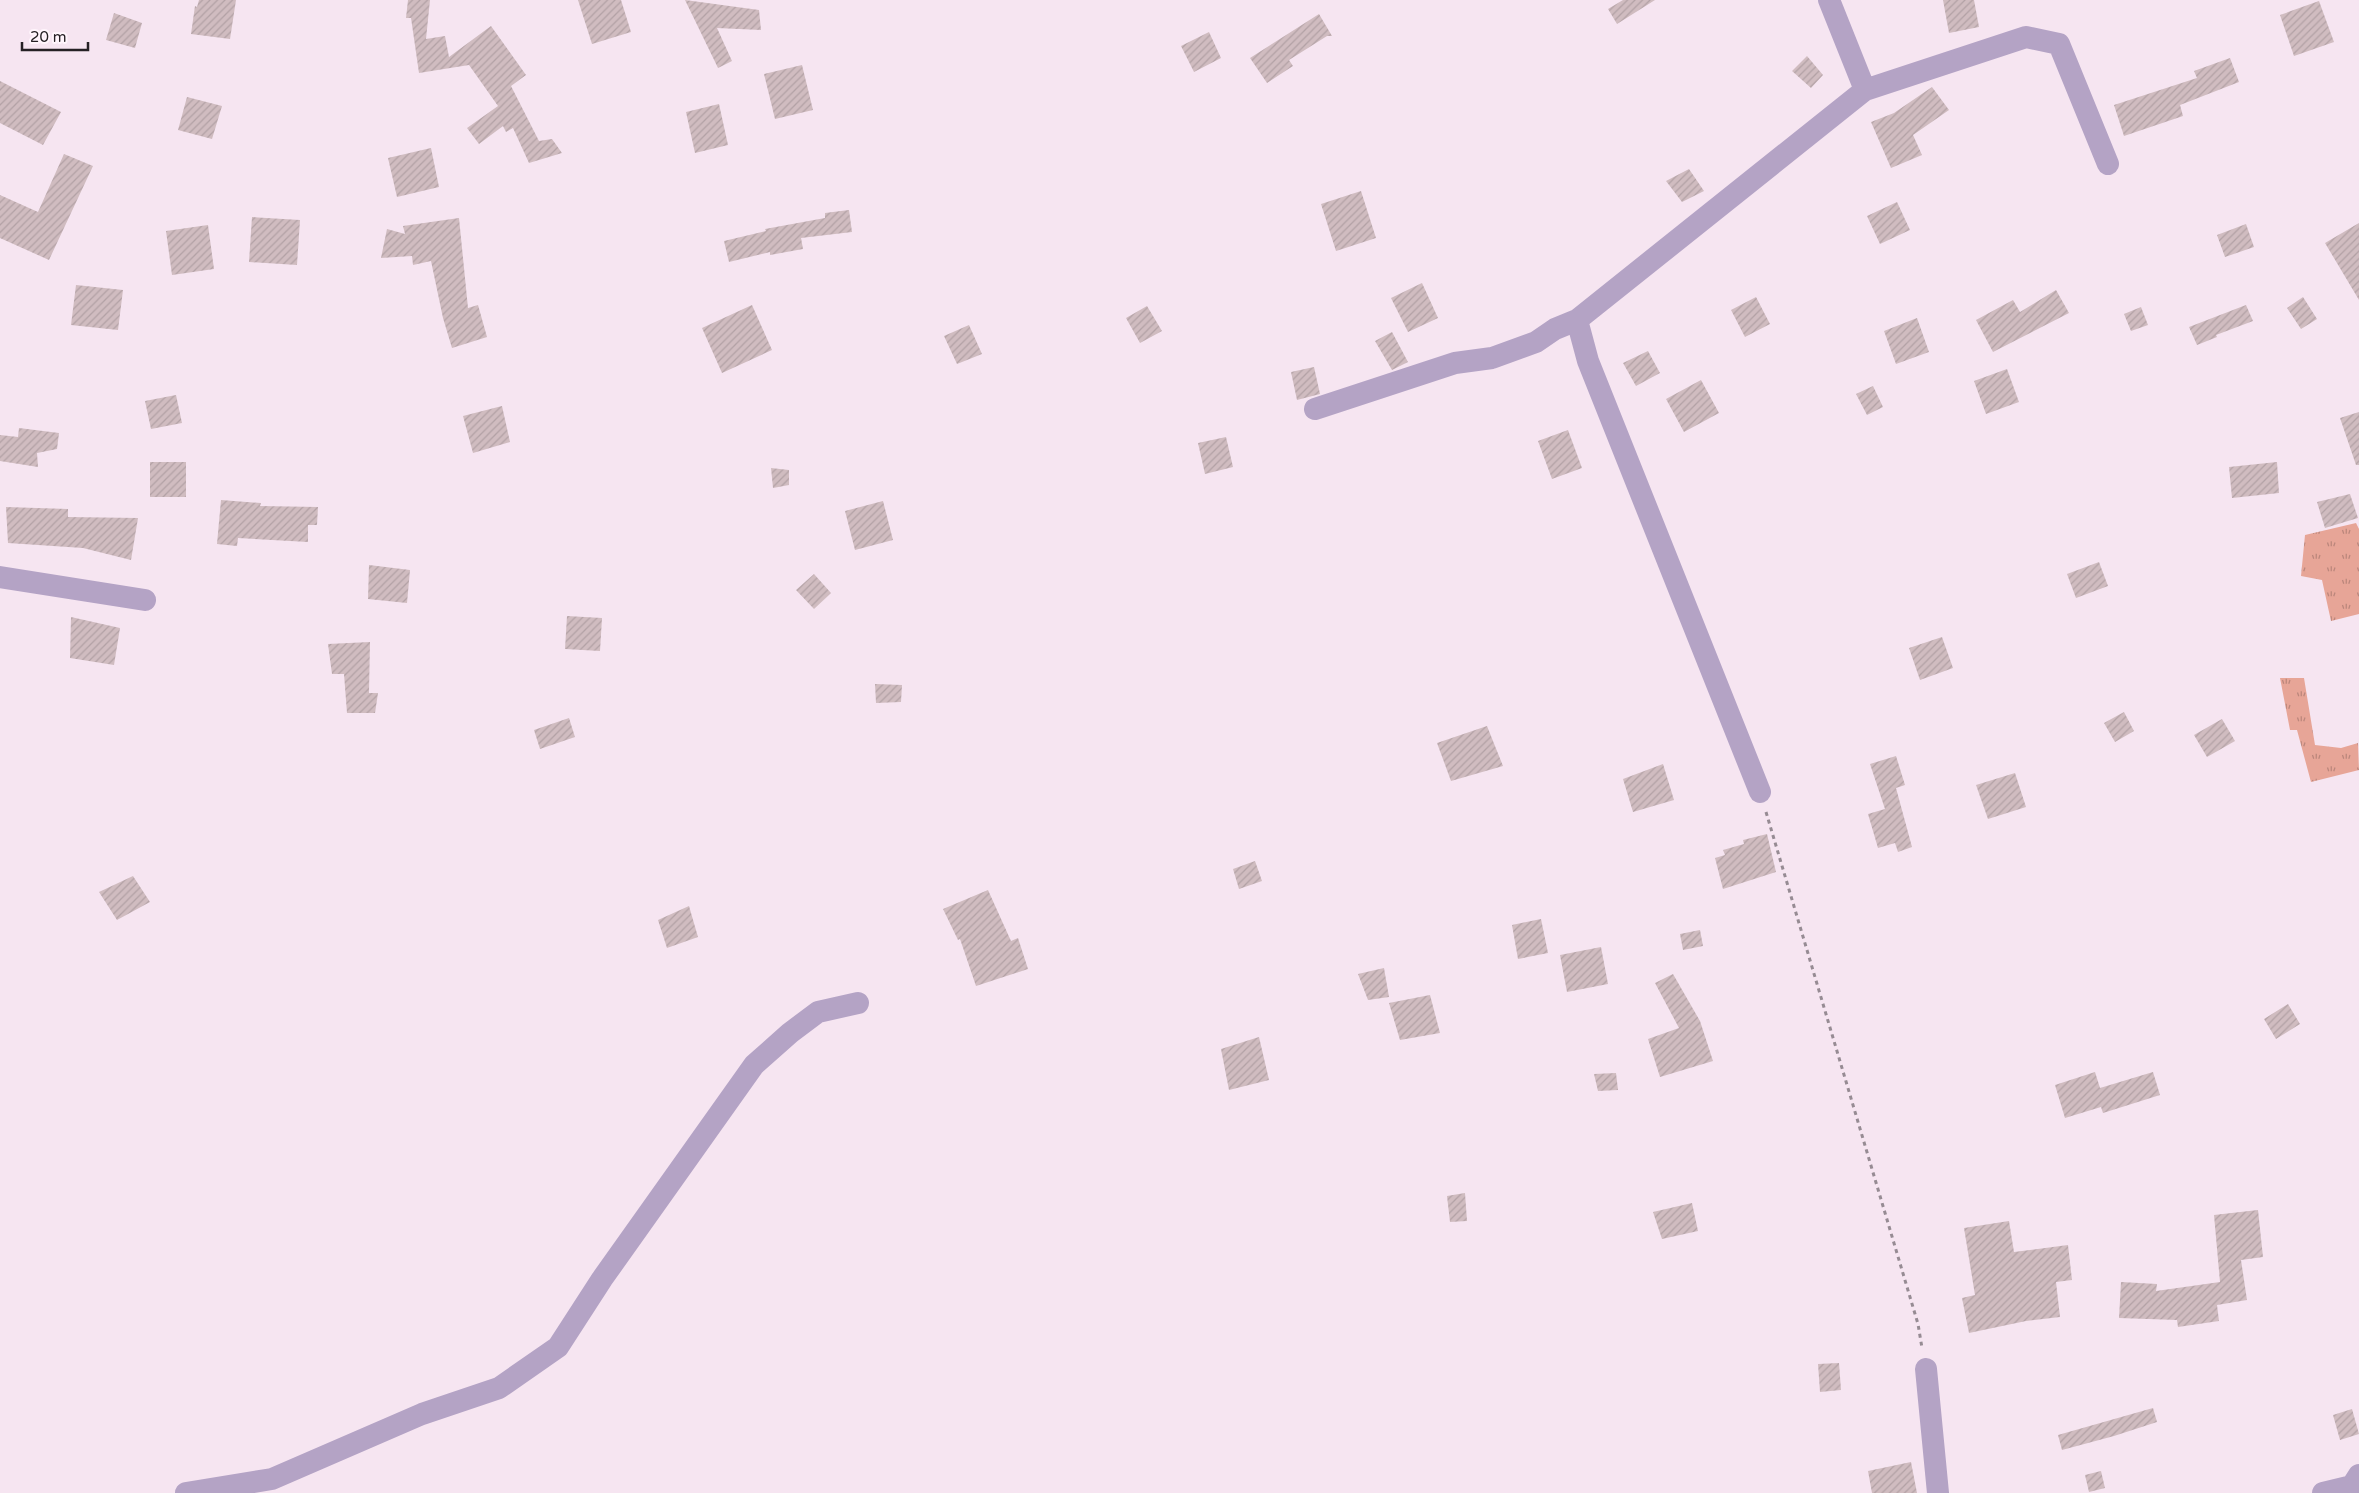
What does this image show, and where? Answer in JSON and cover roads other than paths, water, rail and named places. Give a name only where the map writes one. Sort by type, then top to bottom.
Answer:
[{"type":"street","points":[[1829,0],[1865,90]]},
{"type":"street","points":[[1315,409],[1455,363],[1492,358],[1536,342],[1556,329],[1577,320],[1865,90],[2026,37],[2059,44],[2108,164]]},
{"type":"street","points":[[1577,320],[1588,361],[1760,792]]},
{"type":"street","points":[[0,577],[145,600]]},
{"type":"street","points":[[186,1493],[272,1479],[422,1414],[499,1388],[558,1347],[602,1279],[754,1065],[790,1033],[818,1012],[858,1003]]},
{"type":"street","points":[[1926,1369],[1938,1493]]},
{"type":"street","points":[[2323,1493],[2352,1486],[2359,1475]]}]
